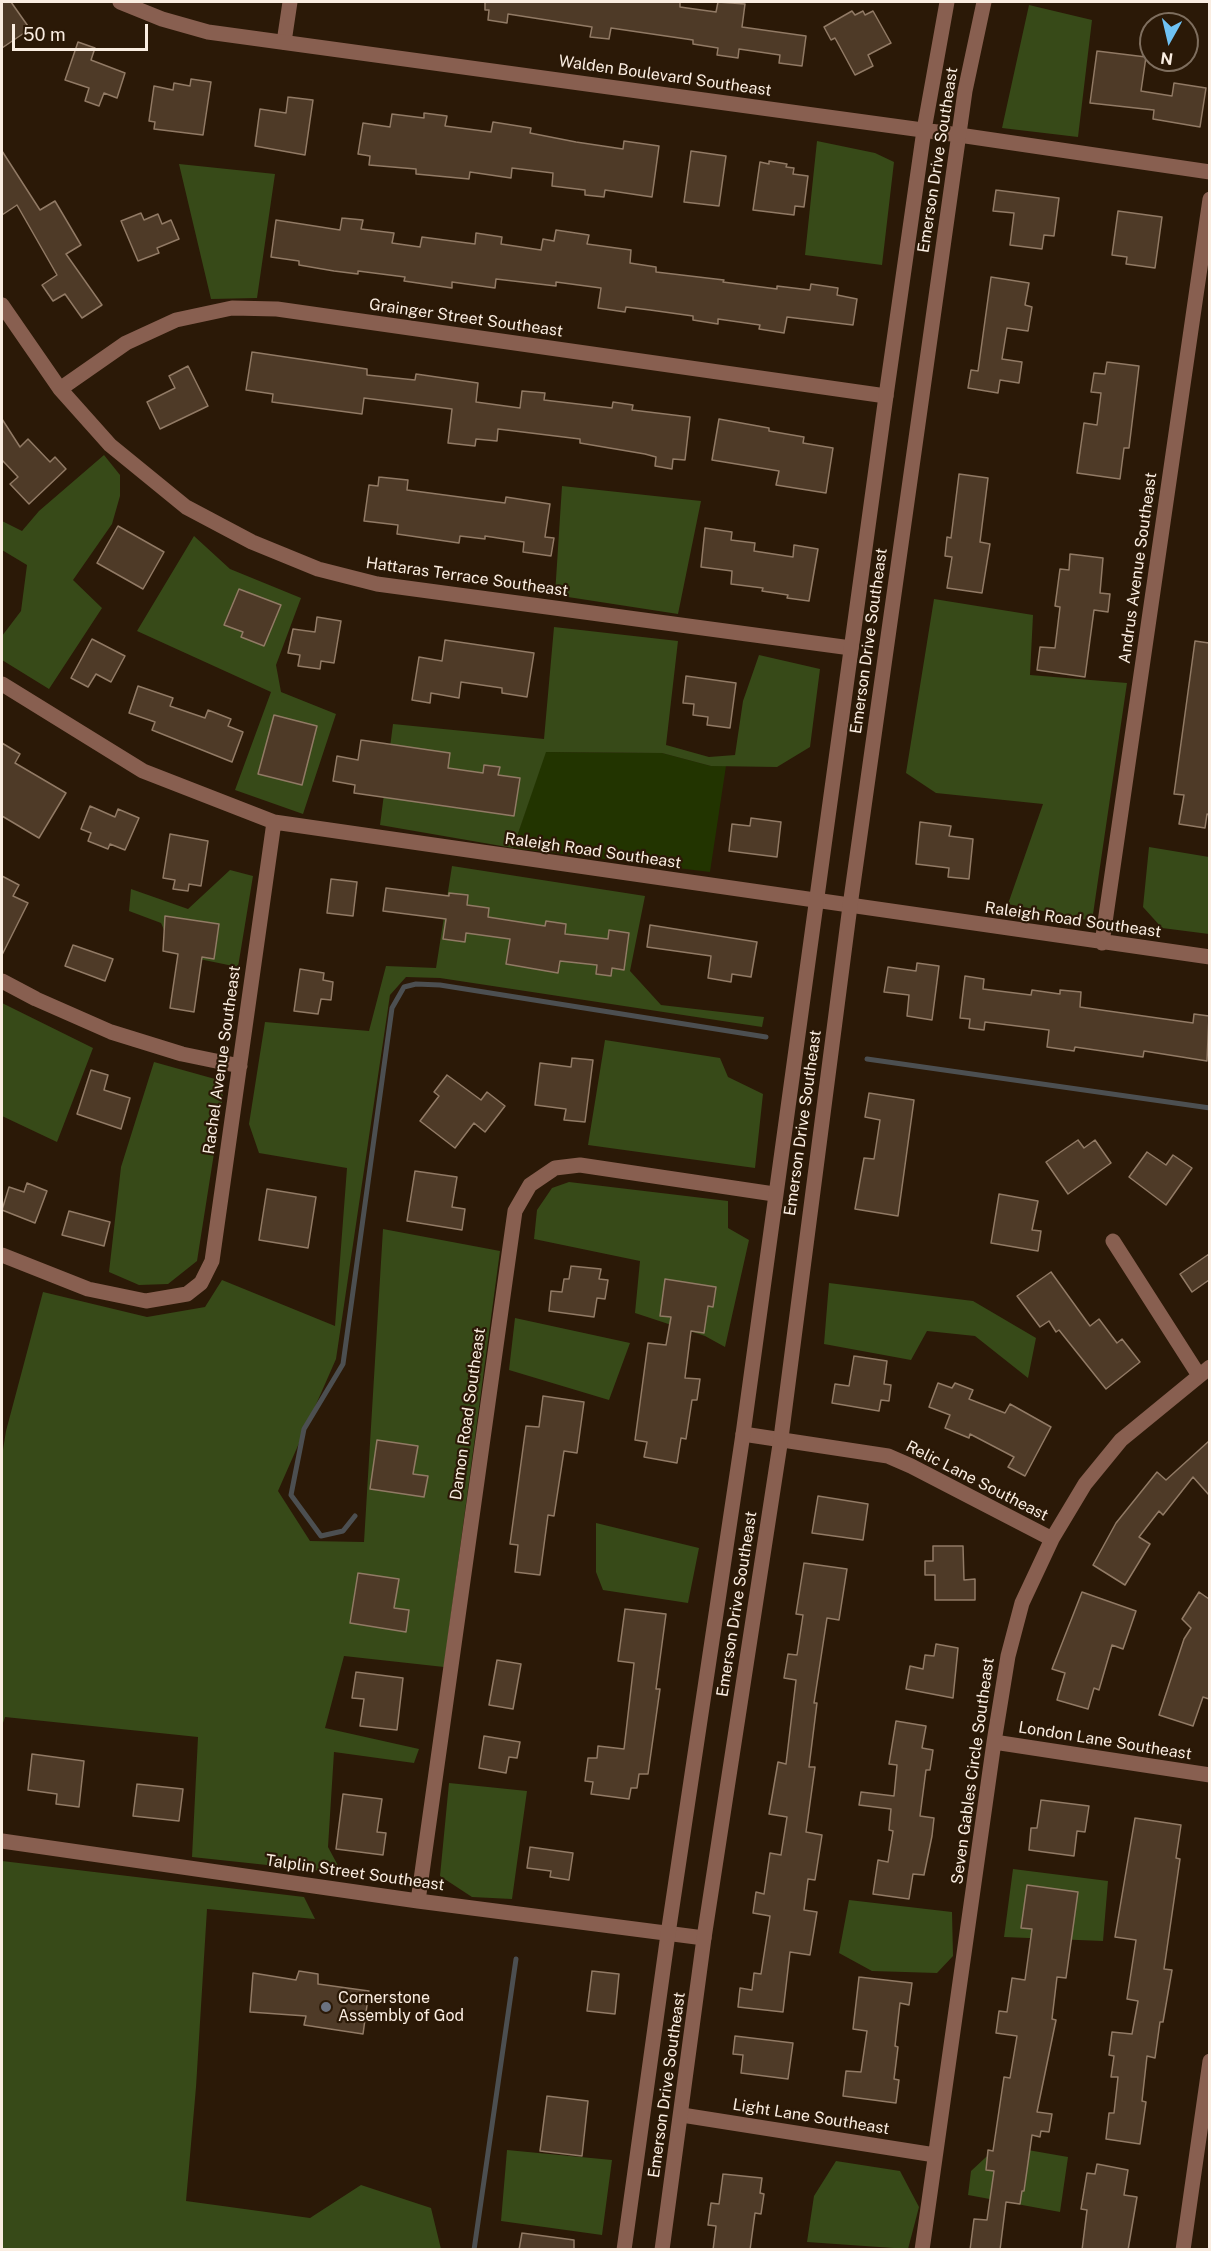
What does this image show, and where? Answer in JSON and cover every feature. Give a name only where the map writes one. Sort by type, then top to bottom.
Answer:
[{"type":"street","name":"Walden Boulevard Southeast","points":[[120,2],[162,19],[208,32],[924,130],[1209,172]]},
{"type":"street","points":[[284,42],[290,2]]},
{"type":"street","name":"Emerson Drive Southeast","points":[[624,2250],[742,1434],[814,901],[924,130],[947,2]]},
{"type":"street","name":"Emerson Drive Southeast","points":[[662,2250],[682,2115],[704,1938],[781,1438],[850,906],[965,91],[984,2]]},
{"type":"street","name":"Andrus Avenue Southeast","points":[[1102,943],[1209,199]]},
{"type":"street","name":"Hattaras Terrace Southeast","points":[[2,305],[60,389],[110,445],[186,507],[252,542],[318,569],[377,584],[851,648]]},
{"type":"street","name":"Grainger Street Southeast","points":[[60,389],[126,343],[176,320],[232,308],[276,309],[886,396]]},
{"type":"street","name":"Raleigh Road Southeast","points":[[2,684],[143,771],[273,822],[1209,957]]},
{"type":"street","name":"Rachel Avenue Southeast","points":[[2,1255],[88,1289],[146,1301],[187,1294],[201,1283],[212,1261],[273,822]]},
{"type":"street","points":[[2,981],[36,999],[111,1032],[182,1054],[240,1066]]},
{"type":"street","name":"Damon Road Southeast","points":[[418,1901],[515,1211],[530,1185],[538,1179],[555,1168],[580,1165],[774,1194]]},
{"type":"street","points":[[1113,1241],[1204,1370]]},
{"type":"street","name":"Seven Gables Circle Southeast","points":[[922,2250],[994,1742],[1008,1656],[1022,1604],[1052,1539],[1085,1484],[1121,1440],[1204,1370]]},
{"type":"street","name":"Relic Lane Southeast","points":[[742,1434],[781,1438],[888,1456],[1052,1539]]},
{"type":"street","name":"London Lane Southeast","points":[[994,1742],[1209,1775]]},
{"type":"street","name":"Talplin Street Southeast","points":[[2,1840],[418,1901],[704,1938]]},
{"type":"street","points":[[1183,2250],[1209,2061]]},
{"type":"street","name":"Light Lane Southeast","points":[[682,2115],[935,2155]]},
{"type":"green space","points":[[1029,5],[1092,20],[1078,137],[1002,128]]},
{"type":"green space","points":[[817,141],[875,153],[894,162],[882,265],[805,255]]},
{"type":"green space","points":[[179,164],[275,174],[257,298],[211,299]]},
{"type":"green space","points":[[104,455],[120,475],[120,496],[112,524],[73,580],[102,608],[49,689],[2,660],[2,636],[21,611],[27,565],[2,550],[2,521],[22,531],[39,511]]},
{"type":"green space","points":[[562,486],[701,501],[678,614],[555,595]]},
{"type":"green space","points":[[194,536],[230,569],[301,598],[276,665],[281,692],[336,714],[303,814],[235,790],[271,692],[137,631]]},
{"type":"green space","points":[[934,599],[1033,615],[1030,675],[1127,683],[1092,921],[1008,904],[1043,804],[936,793],[906,773]]},
{"type":"green space","points":[[554,627],[678,641],[666,745],[709,757],[735,755],[743,701],[759,655],[820,669],[810,747],[777,767],[711,766],[662,753],[546,752],[513,848],[380,825],[393,724],[544,739]]},
{"type":"green space","points":[[545,752],[662,753],[711,766],[726,766],[710,872],[513,848]]},
{"type":"green space","points":[[1149,847],[1209,857],[1209,934],[1162,928],[1143,907]]},
{"type":"green space","points":[[452,866],[645,896],[630,971],[661,1005],[764,1017],[762,1027],[440,978],[406,977],[390,995],[336,1359],[278,1491],[310,1541],[364,1542],[383,1229],[500,1251],[444,1667],[344,1656],[325,1728],[419,1749],[414,1763],[334,1752],[328,1847],[342,1873],[192,1857],[198,1737],[5,1717],[2,1726],[2,1456],[6,1431],[43,1292],[147,1317],[205,1307],[222,1280],[335,1326],[347,1168],[259,1153],[249,1124],[265,1022],[369,1031],[386,966],[436,968]]},
{"type":"green space","points":[[230,870],[253,876],[238,967],[175,954],[161,923],[129,911],[131,889],[188,909]]},
{"type":"green space","points":[[2,1003],[93,1048],[57,1142],[2,1116]]},
{"type":"green space","points":[[605,1040],[720,1058],[728,1077],[763,1094],[755,1168],[588,1145]]},
{"type":"green space","points":[[154,1062],[215,1079],[223,1096],[197,1261],[168,1284],[139,1285],[109,1272],[121,1167]]},
{"type":"green space","points":[[569,1182],[728,1201],[728,1228],[749,1240],[725,1347],[705,1336],[635,1313],[640,1261],[534,1239],[537,1210],[552,1188]]},
{"type":"green space","points":[[829,1283],[973,1301],[1036,1338],[1028,1378],[975,1336],[927,1331],[911,1360],[824,1344]]},
{"type":"green space","points":[[515,1318],[630,1343],[609,1400],[509,1370]]},
{"type":"green space","points":[[596,1523],[699,1548],[688,1603],[603,1590],[596,1572]]},
{"type":"green space","points":[[449,1783],[527,1791],[512,1899],[472,1897],[440,1876]]},
{"type":"green space","points":[[2,1861],[304,1897],[315,1919],[207,1909],[186,2201],[310,2218],[361,2185],[431,2208],[441,2249],[2,2249]]},
{"type":"green space","points":[[1013,1869],[1108,1881],[1103,1941],[1004,1937]]},
{"type":"green space","points":[[849,1900],[952,1912],[953,1956],[937,1973],[872,1971],[839,1953]]},
{"type":"green space","points":[[999,2145],[1068,2157],[1060,2212],[968,2195],[971,2171]]},
{"type":"green space","points":[[507,2150],[612,2160],[602,2235],[501,2221]]},
{"type":"green space","points":[[836,2161],[900,2171],[919,2207],[908,2249],[807,2242],[814,2196]]},
{"type":"building","points":[[2,2],[11,2],[30,29],[2,48]]},
{"type":"building","points":[[485,2],[680,2],[680,7],[716,12],[718,2],[745,4],[742,27],[806,36],[802,66],[779,63],[780,55],[739,49],[738,58],[717,55],[718,48],[693,44],[693,40],[611,28],[609,39],[590,37],[592,27],[508,14],[507,23],[488,20],[489,10],[485,10]]},
{"type":"building","points":[[852,11],[855,15],[863,11],[865,15],[873,11],[891,43],[868,55],[873,66],[855,75],[835,38],[831,40],[824,27]]},
{"type":"building","points":[[78,42],[95,48],[91,60],[125,73],[117,98],[104,93],[99,106],[85,101],[89,88],[65,80]]},
{"type":"building","points":[[1097,51],[1139,56],[1139,72],[1144,72],[1141,91],[1172,96],[1174,83],[1206,88],[1200,127],[1153,119],[1154,110],[1090,103]]},
{"type":"building","points":[[191,79],[211,82],[203,135],[154,129],[155,122],[149,121],[154,86],[173,90],[174,83],[190,86]]},
{"type":"building","points":[[288,97],[313,100],[305,155],[255,146],[260,109],[286,113]]},
{"type":"building","points":[[424,113],[447,116],[445,126],[491,132],[493,122],[531,128],[530,133],[623,149],[624,141],[659,146],[652,197],[605,190],[604,197],[585,195],[585,190],[552,186],[553,173],[512,168],[511,178],[470,172],[469,179],[416,174],[416,169],[369,165],[370,156],[358,154],[363,123],[390,127],[392,114],[424,118]]},
{"type":"building","points":[[2,151],[40,210],[55,201],[81,245],[66,254],[102,305],[82,318],[65,294],[53,301],[42,285],[57,275],[17,205],[2,215]]},
{"type":"building","points":[[691,151],[726,156],[719,206],[684,202]]},
{"type":"building","points":[[769,161],[787,164],[786,167],[794,168],[793,174],[808,176],[804,207],[795,206],[794,215],[753,210],[760,162],[769,164]]},
{"type":"building","points":[[996,190],[1059,198],[1054,236],[1044,235],[1042,249],[1010,245],[1014,213],[993,211]]},
{"type":"building","points":[[1118,211],[1162,217],[1155,268],[1126,264],[1127,257],[1112,255]]},
{"type":"building","points":[[141,213],[144,220],[158,214],[162,224],[171,220],[179,239],[157,248],[159,253],[138,261],[121,221]]},
{"type":"building","points":[[342,218],[363,220],[361,229],[394,233],[392,243],[420,247],[422,237],[475,244],[476,233],[502,237],[501,244],[541,250],[543,239],[554,241],[556,230],[589,235],[587,244],[631,250],[630,263],[656,267],[656,272],[777,289],[777,286],[810,290],[811,284],[838,288],[837,295],[857,299],[853,325],[787,317],[784,333],[759,329],[760,325],[718,319],[718,324],[693,320],[693,316],[650,310],[626,307],[625,312],[598,308],[601,288],[556,282],[556,286],[496,279],[495,288],[452,282],[452,288],[404,281],[405,277],[358,271],[358,274],[334,271],[299,265],[299,261],[271,257],[276,220],[340,230]]},
{"type":"building","points":[[991,277],[1029,283],[1025,305],[1032,307],[1028,331],[1007,328],[1002,359],[1022,362],[1019,383],[1000,380],[998,393],[968,388],[971,370],[978,371]]},
{"type":"building","points":[[252,352],[367,369],[367,375],[415,380],[416,374],[478,383],[476,402],[520,408],[522,391],[545,393],[544,400],[612,408],[613,402],[633,405],[632,410],[690,417],[685,460],[673,459],[672,469],[655,466],[656,457],[580,443],[580,439],[498,429],[497,441],[476,439],[475,446],[448,443],[452,409],[364,398],[362,414],[272,402],[273,394],[246,390]]},
{"type":"building","points":[[1107,362],[1139,366],[1129,448],[1124,448],[1120,479],[1077,473],[1084,423],[1097,425],[1101,393],[1091,392],[1094,373],[1105,374]]},
{"type":"building","points":[[188,366],[208,406],[160,429],[147,402],[175,388],[169,376]]},
{"type":"building","points":[[2,419],[20,447],[28,439],[50,462],[55,457],[66,469],[29,504],[10,484],[18,477],[2,460]]},
{"type":"building","points":[[719,419],[769,428],[769,431],[804,437],[803,443],[833,448],[826,493],[776,485],[779,471],[712,460]]},
{"type":"building","points":[[959,474],[988,478],[980,542],[990,544],[982,593],[947,588],[952,557],[945,556],[947,537],[951,538]]},
{"type":"building","points":[[379,477],[408,480],[407,490],[505,503],[506,497],[550,504],[545,537],[554,538],[551,556],[523,552],[524,542],[485,536],[485,539],[460,536],[459,543],[397,534],[398,525],[364,521],[369,485],[378,486]]},
{"type":"building","points":[[118,526],[164,552],[143,589],[97,563]]},
{"type":"building","points":[[705,528],[732,532],[731,540],[755,543],[754,551],[793,557],[794,545],[818,549],[809,601],[762,591],[763,588],[731,584],[732,571],[701,567]]},
{"type":"building","points":[[1070,554],[1103,558],[1100,593],[1110,594],[1108,612],[1094,610],[1085,677],[1037,670],[1040,647],[1055,648],[1060,607],[1055,606],[1060,569],[1069,570]]},
{"type":"building","points":[[239,589],[281,605],[264,646],[241,637],[243,632],[224,625]]},
{"type":"building","points":[[317,617],[341,621],[334,663],[321,661],[320,669],[298,666],[300,655],[288,653],[293,629],[315,632]]},
{"type":"building","points":[[92,639],[125,656],[111,682],[96,674],[88,687],[71,678]]},
{"type":"building","points":[[445,640],[534,653],[527,697],[502,693],[502,688],[461,682],[459,698],[431,693],[430,703],[412,700],[419,657],[442,661]]},
{"type":"building","points":[[1195,641],[1209,643],[1209,815],[1207,814],[1205,828],[1179,824],[1184,795],[1174,794]]},
{"type":"building","points":[[686,676],[736,683],[730,728],[707,725],[708,717],[693,715],[694,704],[683,703]]},
{"type":"building","points":[[138,686],[173,698],[170,706],[205,718],[208,710],[231,719],[228,726],[243,732],[232,762],[152,730],[155,722],[129,713]]},
{"type":"building","points":[[274,715],[317,726],[302,785],[258,774]]},
{"type":"building","points":[[361,740],[450,753],[448,768],[483,773],[484,765],[500,767],[498,775],[520,778],[514,816],[354,793],[355,785],[333,781],[337,756],[358,760]]},
{"type":"building","points":[[2,743],[20,754],[15,763],[66,793],[39,838],[2,816]]},
{"type":"building","points":[[90,806],[115,817],[118,809],[139,818],[125,850],[110,844],[108,849],[88,841],[91,833],[81,829]]},
{"type":"building","points":[[751,818],[781,822],[777,857],[729,851],[732,824],[750,826]]},
{"type":"building","points":[[920,822],[951,826],[949,836],[973,839],[969,879],[948,877],[949,868],[916,864]]},
{"type":"building","points":[[170,834],[208,841],[201,886],[189,884],[188,891],[173,889],[175,880],[163,878]]},
{"type":"building","points":[[2,876],[19,885],[13,896],[28,903],[2,955]]},
{"type":"building","points":[[331,879],[357,882],[353,916],[327,913]]},
{"type":"building","points":[[386,888],[449,896],[449,893],[468,895],[467,905],[489,908],[488,917],[545,926],[546,921],[566,924],[565,934],[608,939],[609,930],[629,933],[624,970],[612,968],[611,976],[596,974],[597,965],[560,961],[558,973],[506,964],[510,939],[466,933],[465,942],[443,939],[446,919],[383,911]]},
{"type":"building","points":[[165,916],[219,924],[214,959],[202,957],[194,1012],[170,1008],[178,954],[163,951]]},
{"type":"building","points":[[650,925],[757,942],[751,977],[732,974],[731,982],[708,978],[711,956],[647,947]]},
{"type":"building","points":[[73,945],[113,959],[105,981],[65,966]]},
{"type":"building","points":[[917,963],[939,966],[932,1020],[907,1016],[909,995],[884,992],[888,967],[916,971]]},
{"type":"building","points":[[300,969],[324,973],[323,980],[333,982],[331,1000],[321,999],[318,1014],[294,1011]]},
{"type":"building","points":[[965,976],[984,979],[983,989],[1031,995],[1032,990],[1060,994],[1060,990],[1081,992],[1080,1007],[1193,1023],[1194,1014],[1209,1016],[1207,1061],[1144,1051],[1143,1057],[1075,1047],[1074,1051],[1047,1047],[1049,1030],[985,1022],[984,1030],[969,1028],[970,1019],[960,1018]]},
{"type":"building","points":[[572,1058],[593,1060],[585,1122],[564,1120],[566,1109],[535,1105],[540,1063],[571,1067]]},
{"type":"building","points":[[91,1070],[108,1075],[104,1090],[130,1098],[121,1129],[77,1114]]},
{"type":"building","points":[[447,1075],[481,1100],[487,1092],[505,1106],[485,1132],[474,1123],[455,1148],[420,1121],[439,1096],[434,1092]]},
{"type":"building","points":[[869,1093],[914,1100],[898,1216],[855,1209],[864,1158],[874,1159],[880,1120],[865,1117]]},
{"type":"building","points":[[1078,1140],[1084,1148],[1095,1140],[1111,1163],[1068,1194],[1046,1162]]},
{"type":"building","points":[[1147,1152],[1166,1165],[1173,1155],[1192,1168],[1166,1205],[1129,1177]]},
{"type":"building","points":[[415,1171],[457,1177],[452,1207],[465,1209],[462,1230],[407,1221]]},
{"type":"building","points":[[27,1183],[47,1191],[35,1223],[2,1210],[9,1187],[24,1192]]},
{"type":"building","points":[[267,1189],[316,1197],[308,1248],[259,1240]]},
{"type":"building","points":[[999,1194],[1038,1201],[1032,1230],[1041,1231],[1038,1251],[991,1243]]},
{"type":"building","points":[[69,1211],[110,1222],[104,1246],[62,1235]]},
{"type":"building","points":[[1209,1254],[1209,1280],[1192,1292],[1180,1274]]},
{"type":"building","points":[[571,1266],[601,1269],[599,1279],[608,1280],[605,1299],[597,1298],[594,1317],[549,1311],[551,1291],[562,1292],[564,1279],[569,1279]]},
{"type":"building","points":[[1051,1272],[1090,1326],[1099,1319],[1117,1343],[1122,1339],[1140,1362],[1106,1389],[1059,1330],[1056,1332],[1049,1321],[1040,1327],[1017,1296]]},
{"type":"building","points":[[665,1279],[716,1287],[713,1307],[708,1306],[704,1333],[691,1331],[685,1378],[700,1379],[697,1400],[692,1400],[686,1439],[681,1438],[677,1463],[644,1457],[647,1442],[635,1440],[648,1343],[666,1345],[671,1317],[660,1316]]},
{"type":"building","points":[[854,1356],[887,1361],[884,1384],[891,1385],[889,1401],[881,1400],[879,1411],[832,1403],[835,1384],[849,1386]]},
{"type":"building","points":[[938,1383],[952,1388],[955,1383],[973,1390],[969,1399],[1005,1413],[1010,1404],[1051,1427],[1025,1476],[1008,1467],[1014,1457],[970,1434],[969,1438],[945,1428],[950,1415],[929,1407]]},
{"type":"building","points":[[543,1396],[584,1402],[577,1453],[564,1451],[554,1516],[548,1515],[540,1575],[515,1572],[518,1545],[510,1544],[526,1426],[539,1427]]},
{"type":"building","points":[[377,1440],[418,1446],[413,1474],[428,1476],[424,1497],[370,1489]]},
{"type":"building","points":[[1209,1441],[1209,1495],[1193,1477],[1163,1515],[1159,1511],[1139,1537],[1150,1544],[1125,1585],[1093,1565],[1116,1523],[1157,1472],[1166,1480]]},
{"type":"building","points":[[818,1496],[868,1504],[863,1540],[812,1533]]},
{"type":"building","points":[[933,1546],[963,1546],[964,1580],[975,1579],[975,1600],[935,1600],[935,1575],[925,1575],[925,1561],[933,1561]]},
{"type":"building","points":[[804,1563],[847,1569],[839,1620],[827,1618],[814,1703],[817,1703],[809,1767],[815,1767],[806,1832],[822,1835],[815,1880],[808,1879],[804,1910],[817,1912],[810,1955],[790,1952],[783,2012],[738,2007],[740,1988],[752,1990],[754,1973],[761,1974],[770,1916],[753,1913],[756,1892],[764,1894],[770,1853],[781,1855],[787,1817],[769,1814],[778,1762],[786,1764],[796,1680],[784,1678],[788,1654],[797,1655],[803,1615],[796,1614]]},
{"type":"building","points":[[358,1573],[399,1579],[394,1608],[409,1610],[406,1632],[350,1623]]},
{"type":"building","points":[[1082,1592],[1136,1611],[1123,1649],[1112,1645],[1099,1690],[1094,1688],[1088,1709],[1057,1700],[1065,1673],[1052,1669]]},
{"type":"building","points":[[1199,1592],[1209,1599],[1209,1699],[1203,1697],[1193,1726],[1159,1715],[1184,1639],[1191,1628],[1182,1619]]},
{"type":"building","points":[[625,1609],[666,1614],[656,1689],[660,1689],[648,1774],[639,1774],[637,1788],[631,1788],[629,1799],[591,1794],[593,1782],[585,1781],[588,1758],[597,1758],[598,1746],[624,1749],[634,1663],[618,1661]]},
{"type":"building","points":[[936,1644],[958,1648],[953,1698],[906,1689],[910,1666],[923,1669],[925,1655],[934,1656]]},
{"type":"building","points":[[497,1660],[521,1664],[513,1709],[489,1705]]},
{"type":"building","points":[[356,1672],[403,1678],[397,1730],[360,1726],[364,1699],[352,1698]]},
{"type":"building","points":[[896,1721],[926,1726],[922,1748],[933,1750],[930,1770],[926,1770],[920,1816],[934,1818],[932,1836],[924,1875],[913,1874],[909,1899],[873,1894],[878,1860],[888,1862],[893,1831],[889,1830],[891,1809],[859,1805],[861,1792],[894,1796],[897,1765],[889,1764]]},
{"type":"building","points":[[484,1736],[520,1742],[517,1758],[509,1757],[506,1773],[479,1768]]},
{"type":"building","points":[[32,1754],[84,1761],[79,1807],[56,1804],[57,1794],[28,1790]]},
{"type":"building","points":[[137,1784],[183,1789],[179,1821],[133,1816]]},
{"type":"building","points":[[343,1794],[382,1799],[377,1832],[386,1833],[383,1855],[336,1849]]},
{"type":"building","points":[[1041,1800],[1089,1806],[1085,1832],[1077,1831],[1074,1856],[1029,1850],[1031,1828],[1037,1828]]},
{"type":"building","points":[[1135,1818],[1181,1825],[1176,1858],[1180,1859],[1164,1969],[1172,1970],[1163,2022],[1160,2022],[1155,2058],[1147,2056],[1142,2101],[1146,2102],[1140,2144],[1106,2139],[1109,2113],[1114,2113],[1118,2077],[1111,2077],[1114,2056],[1109,2055],[1112,2032],[1132,2034],[1138,2001],[1127,1999],[1136,1940],[1115,1937]]},
{"type":"building","points":[[530,1847],[573,1853],[569,1880],[550,1877],[551,1871],[527,1868]]},
{"type":"building","points":[[1027,1885],[1078,1892],[1066,1978],[1057,1977],[1052,2019],[1056,2020],[1037,2112],[1052,2114],[1049,2132],[1041,2131],[1040,2137],[1032,2135],[1020,2204],[1006,2202],[1000,2250],[970,2250],[974,2219],[987,2220],[994,2171],[986,2170],[988,2150],[993,2151],[1004,2077],[1010,2078],[1017,2036],[996,2033],[999,2011],[1007,2012],[1012,1978],[1025,1980],[1032,1929],[1021,1928]]},
{"type":"building","points":[[299,1971],[318,1974],[318,1984],[369,1991],[363,2034],[304,2025],[306,2016],[250,2012],[253,1973],[296,1980]]},
{"type":"building","points":[[592,1971],[619,1974],[615,2014],[587,2011]]},
{"type":"building","points":[[859,1977],[912,1983],[909,2005],[900,2003],[895,2046],[898,2047],[894,2079],[899,2080],[896,2103],[843,2096],[846,2071],[861,2072],[867,2031],[853,2029]]},
{"type":"building","points":[[735,2036],[793,2043],[788,2079],[741,2073],[743,2055],[733,2054]]},
{"type":"building","points":[[547,2096],[588,2101],[582,2156],[540,2151]]},
{"type":"building","points":[[1097,2164],[1128,2170],[1124,2195],[1137,2197],[1128,2250],[1082,2250],[1087,2210],[1081,2209],[1087,2173],[1095,2174]]},
{"type":"building","points":[[723,2174],[762,2178],[760,2193],[764,2194],[761,2214],[755,2213],[750,2250],[713,2250],[716,2226],[708,2225],[711,2203],[719,2204]]},
{"type":"building","points":[[522,2233],[574,2240],[574,2250],[519,2250]]},
{"type":"waterway","points":[[355,1516],[343,1531],[321,1536],[291,1495],[304,1429],[343,1364],[392,1008],[404,987],[416,984],[440,985],[766,1037]]},
{"type":"waterway","points":[[867,1059],[1210,1108]]},
{"type":"waterway","points":[[474,2250],[516,1959]]},
{"type":"place","name":"Cornerstone Assembly of God","points":[[326,2007]]}]
